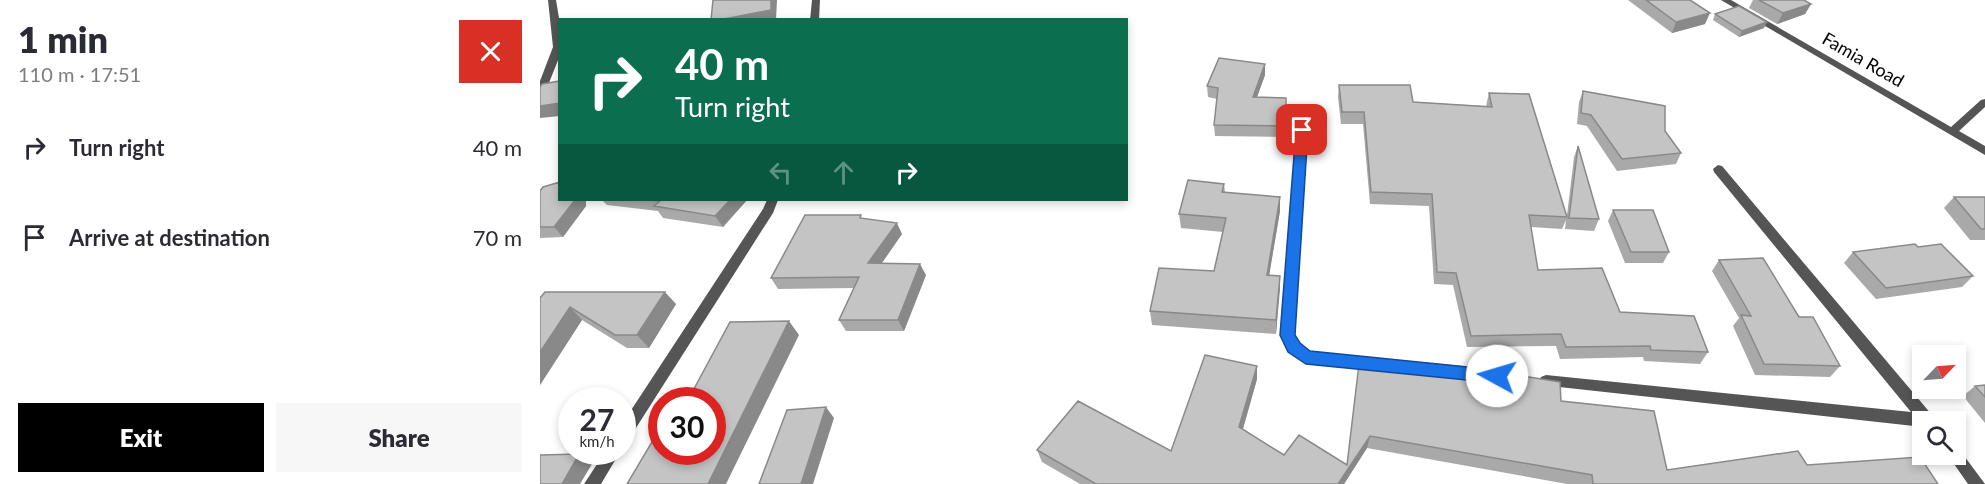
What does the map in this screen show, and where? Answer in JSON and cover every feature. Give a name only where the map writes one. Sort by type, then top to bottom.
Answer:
[{"type":"street","points":[[540,93],[558,47],[552,0]]},
{"type":"street","points":[[814,18],[816,0]]},
{"type":"street","name":"Famia Road","points":[[1725,0],[1985,151]]},
{"type":"street","points":[[1953,131],[1985,102]]},
{"type":"street","points":[[1302,130],[1288,335],[1294,348],[1306,357],[1449,372]]},
{"type":"street","points":[[1718,169],[1920,411]]},
{"type":"street","points":[[636,415],[769,210],[772,201]]},
{"type":"street","points":[[1533,380],[1912,419]]},
{"type":"street","points":[[592,484],[604,465]]},
{"type":"street","points":[[1962,465],[1977,484]]},
{"type":"building","points":[[713,0],[771,0],[771,10],[729,18],[711,18]]},
{"type":"building","points":[[1646,0],[1690,0],[1710,13],[1676,22]]},
{"type":"building","points":[[1759,0],[1804,0],[1811,4],[1783,13]]},
{"type":"building","points":[[1739,6],[1767,22],[1742,31],[1715,14]]},
{"type":"building","points":[[1219,58],[1265,64],[1253,97],[1286,98],[1286,126],[1214,125],[1218,88],[1207,86]]},
{"type":"building","points":[[558,81],[558,103],[540,106],[542,84]]},
{"type":"building","points":[[1339,85],[1410,85],[1413,102],[1492,107],[1489,93],[1529,94],[1567,217],[1529,215],[1538,270],[1602,268],[1620,312],[1694,316],[1708,352],[1651,350],[1650,346],[1566,347],[1561,334],[1471,336],[1456,273],[1437,272],[1432,194],[1371,192],[1364,112],[1342,112]]},
{"type":"building","points":[[1583,91],[1665,106],[1665,131],[1681,153],[1622,159],[1591,115],[1581,113]]},
{"type":"building","points":[[1578,146],[1599,219],[1569,218]]},
{"type":"building","points":[[1188,180],[1224,184],[1222,192],[1280,197],[1267,275],[1280,276],[1276,320],[1150,311],[1159,268],[1214,271],[1226,218],[1179,214]]},
{"type":"building","points":[[558,183],[558,201],[574,201],[554,227],[540,227],[540,191],[543,187]]},
{"type":"building","points":[[1954,197],[1985,197],[1985,229],[1981,229]]},
{"type":"building","points":[[660,201],[729,201],[715,216],[654,206]]},
{"type":"building","points":[[1613,210],[1653,210],[1669,252],[1631,252]]},
{"type":"building","points":[[805,215],[861,215],[860,218],[897,223],[868,263],[920,264],[898,320],[839,320],[859,277],[771,278]]},
{"type":"building","points":[[1915,244],[1918,247],[1941,244],[1973,276],[1886,288],[1853,252]]},
{"type":"building","points":[[1763,258],[1799,317],[1813,317],[1840,366],[1764,364],[1741,315],[1751,316],[1719,260]]},
{"type":"building","points":[[545,292],[665,292],[637,335],[615,335],[570,307],[540,352],[540,298]]},
{"type":"building","points":[[789,321],[726,448],[726,387],[695,387],[730,322]]},
{"type":"building","points":[[1205,355],[1257,366],[1239,427],[1284,455],[1299,435],[1347,465],[1359,364],[1421,373],[1423,363],[1466,367],[1560,382],[1561,401],[1654,411],[1667,470],[1798,451],[1807,465],[1912,458],[1912,465],[1925,465],[1938,484],[1593,484],[1592,475],[1370,436],[1338,484],[1096,484],[1037,450],[1078,401],[1171,451]]},
{"type":"building","points":[[1985,385],[1985,397],[1975,386]]},
{"type":"building","points":[[826,407],[801,484],[759,484],[787,410]]},
{"type":"building","points":[[648,449],[648,465],[717,465],[708,484],[627,484]]},
{"type":"building","points":[[540,455],[558,455],[558,465],[573,465],[562,484],[540,484]]},
{"type":"route","points":[[1302,130],[1288,335],[1294,348],[1306,357],[1497,376]]}]
